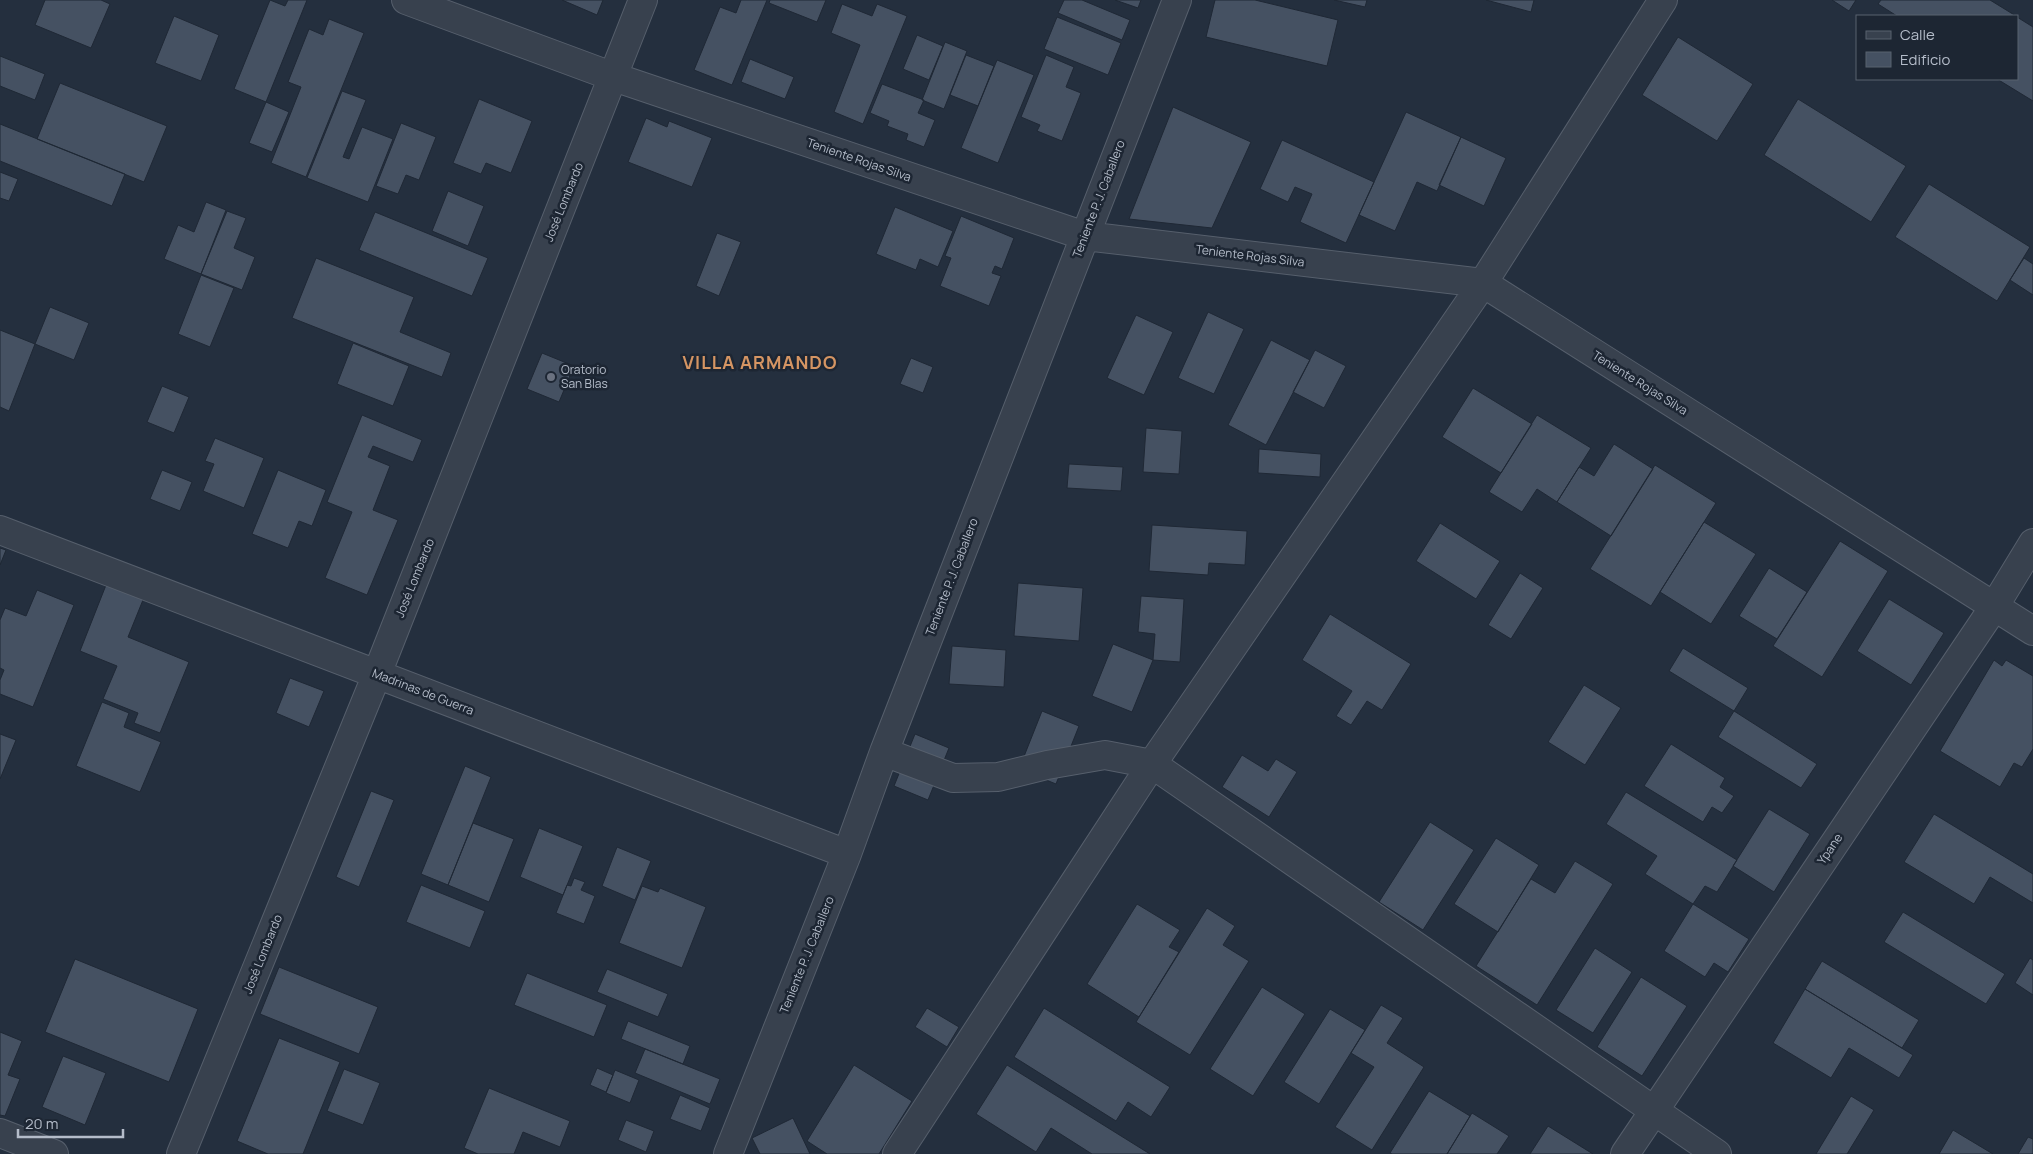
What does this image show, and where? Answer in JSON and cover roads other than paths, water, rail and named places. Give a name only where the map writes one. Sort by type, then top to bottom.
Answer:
[{"type":"street","name":"Teniente Rojas Silva","points":[[406,0],[614,77],[1085,236],[1482,283],[2033,630]]},
{"type":"street","name":"José Lombardo","points":[[181,1154],[377,674],[643,0]]},
{"type":"street","name":"Teniente P. J. Caballero","points":[[728,1154],[847,854],[884,752],[1177,0]]},
{"type":"street","points":[[896,1154],[1152,764],[1482,283],[1663,0]]},
{"type":"street","name":"Madrinas de Guerra","points":[[0,530],[847,854]]},
{"type":"street","name":"Ypane","points":[[1625,1154],[1994,607],[2033,543]]},
{"type":"street","points":[[884,752],[953,778],[998,777],[1047,765],[1106,755],[1152,764],[1717,1154]]},
{"type":"street","points":[[0,1133],[54,1154]]},
{"type":"place","name":"Oratorio San Blas","points":[[551,377]]},
{"type":"district","name":"VILLA ARMANDO","points":[[760,363]]}]
